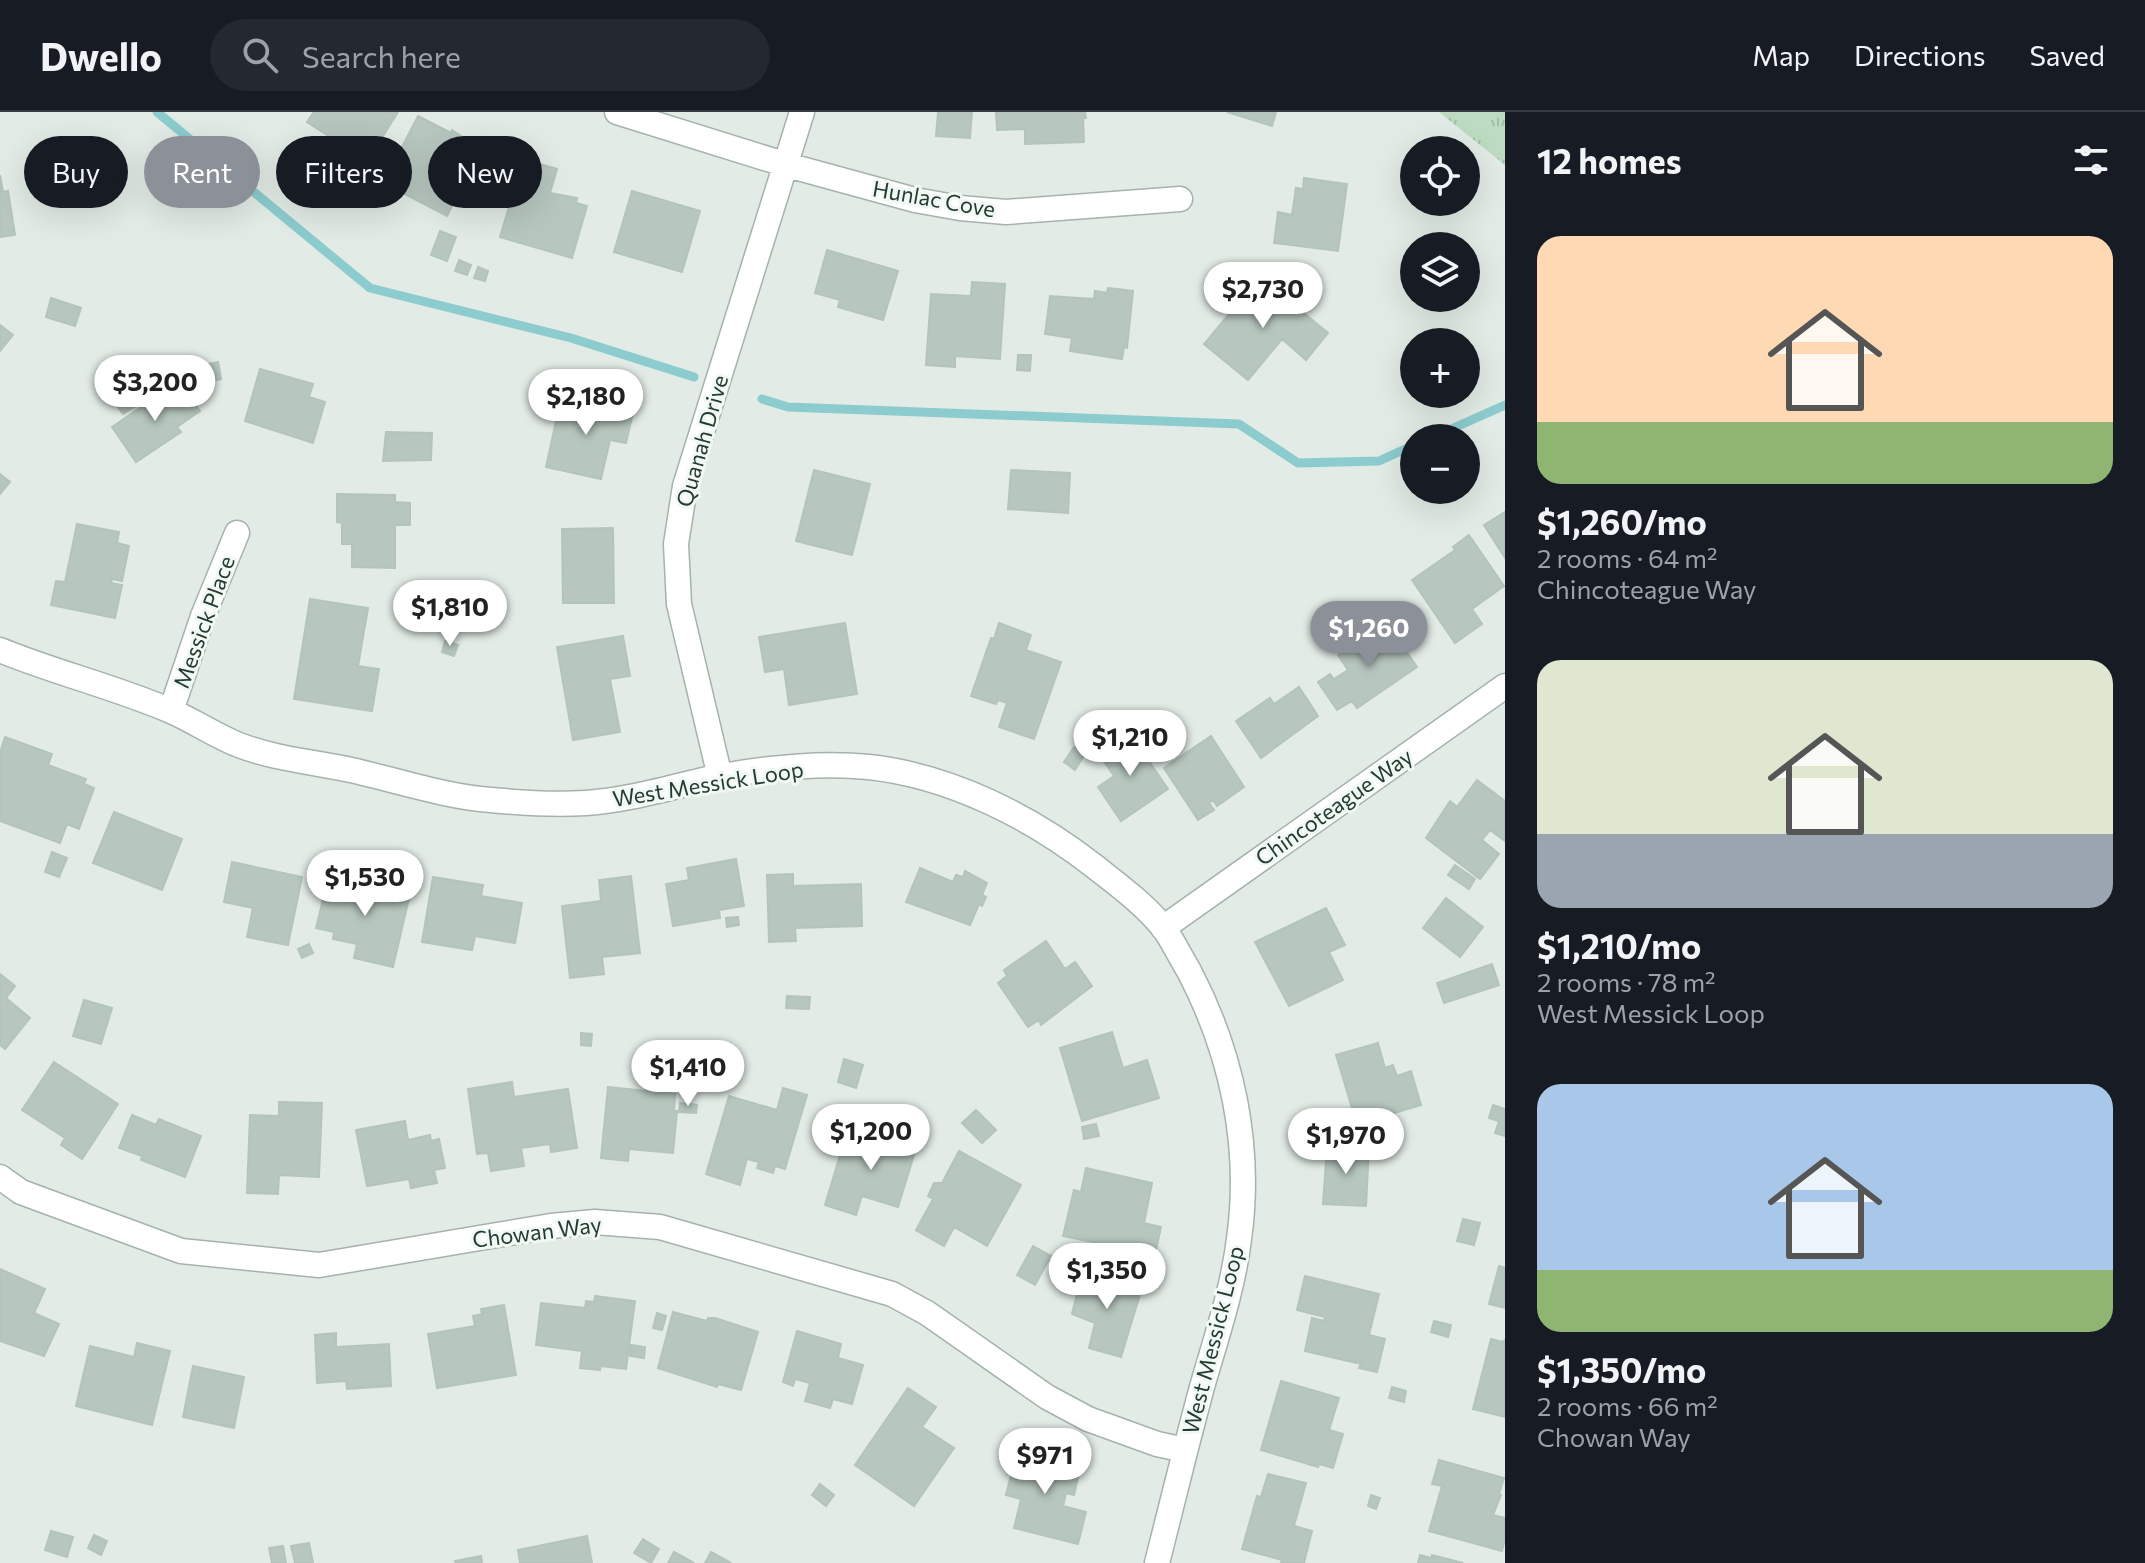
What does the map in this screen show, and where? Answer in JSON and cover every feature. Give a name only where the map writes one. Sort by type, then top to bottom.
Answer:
[{"type":"street","name":"Hunlac Cove","points":[[617,112],[787,165],[915,200],[960,208],[1006,212],[1180,199]]},
{"type":"street","name":"Quanah Drive","points":[[720,777],[679,604],[676,544],[685,486],[802,112]]},
{"type":"street","name":"Messick Place","points":[[171,711],[203,616],[237,533]]},
{"type":"street","name":"West Messick Loop","points":[[0,650],[171,711],[238,744],[283,758],[483,800],[588,803],[720,777],[815,766],[866,767],[940,782],[1037,827],[1082,857],[1125,891],[1163,928],[1201,994],[1220,1042],[1234,1091],[1241,1139],[1240,1237],[1231,1286],[1157,1563]]},
{"type":"street","name":"Chincoteague Way","points":[[1163,928],[1505,686]]},
{"type":"street","name":"Chowan Way","points":[[0,1177],[21,1192],[181,1251],[319,1265],[551,1226],[595,1222],[660,1227],[892,1294],[927,1313],[1047,1397],[1074,1412],[1157,1444],[1185,1450]]},
{"type":"green space","points":[[1439,112],[1505,112],[1505,165],[1480,145],[1480,136],[1469,136]]},
{"type":"building","points":[[314,112],[398,112],[383,136],[329,136],[307,122]]},
{"type":"building","points":[[938,112],[972,112],[970,138],[936,136]]},
{"type":"building","points":[[996,112],[1085,112],[1084,142],[1025,144],[1025,129],[997,130]]},
{"type":"building","points":[[1227,112],[1276,112],[1272,126]]},
{"type":"building","points":[[418,116],[461,136],[428,136],[428,206],[412,198],[412,136],[408,136]]},
{"type":"building","points":[[542,165],[557,169],[550,193],[577,198],[576,203],[587,206],[572,258],[500,237],[509,208],[542,208]]},
{"type":"building","points":[[0,175],[3,192],[8,191],[15,235],[0,237]]},
{"type":"building","points":[[1304,178],[1347,184],[1338,251],[1274,243],[1278,212],[1292,215],[1296,188],[1303,189]]},
{"type":"building","points":[[632,191],[700,211],[682,272],[614,252]]},
{"type":"building","points":[[432,208],[451,208],[447,216]]},
{"type":"building","points":[[440,231],[456,237],[447,261],[431,255]]},
{"type":"building","points":[[827,250],[898,271],[883,320],[838,307],[840,300],[815,293]]},
{"type":"building","points":[[459,260],[471,265],[467,275],[455,271]]},
{"type":"building","points":[[478,267],[488,271],[485,281],[474,278]]},
{"type":"building","points":[[1260,277],[1328,333],[1306,360],[1282,339],[1248,380],[1204,344]]},
{"type":"building","points":[[972,282],[1005,284],[1000,359],[955,356],[955,367],[926,365],[931,294],[971,296]]},
{"type":"building","points":[[1108,288],[1133,291],[1127,348],[1124,347],[1122,359],[1070,351],[1072,338],[1045,334],[1050,296],[1094,299],[1095,291],[1107,293]]},
{"type":"building","points":[[51,298],[81,308],[75,326],[46,317]]},
{"type":"building","points":[[0,325],[13,335],[0,351]]},
{"type":"building","points":[[1018,355],[1031,355],[1030,371],[1017,370]]},
{"type":"building","points":[[218,362],[221,379],[205,383],[200,366]]},
{"type":"building","points":[[260,369],[313,384],[309,397],[325,402],[313,443],[245,421]]},
{"type":"building","points":[[182,386],[200,411],[177,427],[181,432],[136,462],[112,427],[156,397],[159,402]]},
{"type":"building","points":[[125,396],[134,407],[123,414],[115,404]]},
{"type":"building","points":[[561,398],[633,413],[626,443],[610,440],[601,479],[546,467]]},
{"type":"building","points":[[386,432],[432,433],[431,460],[383,461]]},
{"type":"building","points":[[814,470],[870,484],[852,555],[796,541]]},
{"type":"building","points":[[1011,470],[1070,473],[1068,513],[1008,509]]},
{"type":"building","points":[[0,474],[10,482],[0,494]]},
{"type":"building","points":[[337,494],[395,495],[395,502],[410,503],[410,525],[395,525],[395,568],[352,567],[352,544],[342,544],[342,523],[337,522]]},
{"type":"building","points":[[1505,512],[1505,558],[1484,525]]},
{"type":"building","points":[[77,524],[119,532],[117,543],[129,546],[122,581],[112,579],[111,583],[122,585],[115,618],[51,605],[56,581],[65,582]]},
{"type":"building","points":[[613,528],[614,603],[563,603],[562,529]]},
{"type":"building","points":[[1469,535],[1504,586],[1472,609],[1482,624],[1455,643],[1412,580],[1455,550],[1453,547]]},
{"type":"building","points":[[310,599],[368,608],[358,666],[379,669],[372,711],[294,699]]},
{"type":"building","points":[[845,623],[857,694],[789,705],[784,669],[765,672],[759,637]]},
{"type":"building","points":[[999,623],[1031,635],[1026,650],[1061,662],[1034,739],[999,727],[1007,703],[998,700],[996,704],[971,696]]},
{"type":"building","points":[[1387,623],[1417,667],[1357,708],[1352,701],[1337,710],[1318,682],[1330,674],[1334,679],[1348,670],[1338,655]]},
{"type":"building","points":[[623,636],[630,676],[610,679],[620,732],[573,740],[557,647]]},
{"type":"building","points":[[445,641],[458,645],[454,656],[442,652]]},
{"type":"building","points":[[1299,687],[1318,716],[1261,758],[1236,721],[1270,698],[1274,704]]},
{"type":"building","points":[[1129,732],[1168,789],[1121,821],[1098,787],[1114,776],[1101,757],[1116,747],[1113,743]]},
{"type":"building","points":[[1211,736],[1244,787],[1217,806],[1213,800],[1209,803],[1214,810],[1198,820],[1164,768]]},
{"type":"building","points":[[5,737],[52,754],[48,765],[86,779],[84,784],[94,788],[79,829],[67,824],[60,843],[0,821],[0,753]]},
{"type":"building","points":[[1074,747],[1085,754],[1075,770],[1064,762]]},
{"type":"building","points":[[1477,780],[1505,801],[1505,841],[1490,830],[1482,840],[1499,854],[1480,879],[1426,838],[1450,801],[1457,807]]},
{"type":"building","points":[[114,812],[182,839],[162,890],[93,863]]},
{"type":"building","points":[[52,852],[67,858],[59,877],[45,872]]},
{"type":"building","points":[[736,859],[744,906],[719,910],[720,918],[673,926],[666,884],[689,880],[687,868]]},
{"type":"building","points":[[232,862],[302,877],[288,945],[247,937],[253,908],[224,902]]},
{"type":"building","points":[[1455,865],[1475,879],[1469,889],[1448,875]]},
{"type":"building","points":[[920,868],[953,882],[956,875],[963,877],[965,871],[987,883],[982,895],[986,897],[982,906],[979,904],[970,925],[906,902]]},
{"type":"building","points":[[793,874],[793,886],[861,884],[862,926],[795,928],[796,941],[769,942],[767,875]]},
{"type":"building","points":[[329,875],[410,894],[393,967],[354,958],[357,944],[333,939],[334,932],[316,928]]},
{"type":"building","points":[[631,876],[640,953],[602,957],[604,974],[570,978],[562,906],[601,901],[599,880]]},
{"type":"building","points":[[433,877],[483,885],[481,896],[522,903],[515,943],[475,936],[472,950],[422,942]]},
{"type":"building","points":[[1446,898],[1483,927],[1460,957],[1423,928]]},
{"type":"building","points":[[1326,908],[1345,945],[1329,952],[1343,980],[1289,1006],[1255,942]]},
{"type":"building","points":[[738,917],[739,925],[727,927],[726,918]]},
{"type":"building","points":[[1046,941],[1065,969],[1075,962],[1092,986],[1041,1025],[1039,1020],[1028,1027],[998,983],[1007,976],[1004,970]]},
{"type":"building","points":[[309,944],[313,953],[302,958],[298,949]]},
{"type":"building","points":[[1492,964],[1499,985],[1444,1003],[1437,983]]},
{"type":"building","points":[[0,974],[15,986],[6,998],[30,1018],[5,1049],[0,1045]]},
{"type":"building","points":[[787,996],[810,997],[809,1009],[786,1008]]},
{"type":"building","points":[[84,1000],[112,1008],[101,1044],[73,1036]]},
{"type":"building","points":[[1112,1032],[1123,1068],[1147,1060],[1159,1098],[1082,1121],[1060,1048]]},
{"type":"building","points":[[581,1033],[592,1034],[591,1046],[581,1045]]},
{"type":"building","points":[[1378,1043],[1385,1068],[1393,1065],[1397,1076],[1411,1071],[1421,1105],[1364,1122],[1359,1106],[1352,1108],[1336,1055]]},
{"type":"building","points":[[844,1059],[863,1065],[856,1088],[838,1082]]},
{"type":"building","points":[[54,1062],[118,1104],[82,1159],[61,1145],[65,1138],[22,1110]]},
{"type":"building","points":[[512,1082],[514,1097],[568,1089],[577,1148],[551,1152],[550,1144],[521,1148],[524,1166],[491,1171],[488,1153],[477,1154],[468,1089]]},
{"type":"building","points":[[608,1087],[675,1094],[674,1111],[677,1111],[673,1153],[629,1149],[628,1161],[601,1158]]},
{"type":"building","points":[[783,1088],[807,1095],[785,1169],[775,1166],[773,1173],[757,1168],[759,1162],[747,1159],[740,1185],[706,1174],[729,1096],[777,1110]]},
{"type":"building","points":[[279,1102],[322,1103],[319,1177],[279,1175],[278,1194],[247,1193],[250,1115],[279,1116]]},
{"type":"building","points":[[680,1103],[697,1105],[696,1113],[679,1112]]},
{"type":"building","points":[[1493,1105],[1505,1109],[1505,1136],[1495,1133],[1499,1121],[1489,1118]]},
{"type":"building","points":[[976,1110],[996,1130],[982,1143],[962,1123]]},
{"type":"building","points":[[132,1115],[156,1125],[159,1119],[201,1136],[185,1177],[119,1148]]},
{"type":"building","points":[[405,1121],[408,1140],[430,1135],[431,1141],[439,1139],[445,1168],[434,1170],[437,1183],[411,1188],[409,1179],[367,1186],[356,1130]]},
{"type":"building","points":[[1096,1124],[1099,1136],[1084,1139],[1082,1127]]},
{"type":"building","points":[[847,1132],[889,1144],[892,1134],[918,1142],[898,1207],[862,1196],[856,1215],[825,1205]]},
{"type":"building","points":[[1347,1144],[1369,1148],[1366,1206],[1323,1204],[1327,1146],[1347,1147]]},
{"type":"building","points":[[959,1151],[1021,1185],[987,1246],[954,1227],[944,1246],[916,1230],[933,1199],[928,1196],[934,1183],[942,1183]]},
{"type":"building","points":[[1086,1168],[1152,1183],[1144,1223],[1161,1227],[1155,1255],[1063,1236],[1074,1190],[1081,1192]]},
{"type":"building","points":[[1463,1219],[1480,1223],[1474,1245],[1457,1241]]},
{"type":"building","points":[[1033,1246],[1051,1256],[1035,1285],[1017,1275]]},
{"type":"building","points":[[1499,1266],[1505,1268],[1505,1308],[1489,1304]]},
{"type":"building","points":[[0,1269],[45,1289],[34,1313],[59,1324],[44,1356],[0,1341]]},
{"type":"building","points":[[1082,1273],[1142,1288],[1121,1357],[1089,1348],[1095,1323],[1072,1314]]},
{"type":"building","points":[[1305,1276],[1379,1294],[1369,1335],[1385,1339],[1377,1372],[1359,1368],[1361,1364],[1305,1351],[1312,1318],[1324,1321],[1325,1317],[1297,1310]]},
{"type":"building","points":[[595,1296],[635,1301],[626,1369],[600,1366],[600,1370],[580,1368],[582,1351],[536,1345],[541,1303],[585,1308],[586,1301],[594,1302]]},
{"type":"building","points":[[504,1305],[516,1375],[437,1388],[428,1334],[475,1326],[473,1316],[482,1314],[481,1309]]},
{"type":"building","points":[[673,1312],[707,1321],[708,1318],[715,1318],[758,1332],[741,1390],[718,1384],[717,1387],[658,1368]]},
{"type":"building","points":[[657,1313],[666,1316],[662,1330],[653,1328]]},
{"type":"building","points":[[1434,1321],[1451,1325],[1448,1337],[1431,1332]]},
{"type":"building","points":[[797,1331],[841,1344],[838,1358],[863,1365],[852,1404],[833,1399],[830,1408],[805,1401],[810,1383],[795,1379],[793,1386],[783,1382]]},
{"type":"building","points":[[336,1333],[336,1347],[389,1344],[391,1386],[347,1389],[346,1381],[317,1383],[315,1335]]},
{"type":"building","points":[[1491,1339],[1505,1340],[1505,1417],[1473,1409]]},
{"type":"building","points":[[137,1343],[170,1351],[152,1425],[76,1406],[90,1346],[134,1357]]},
{"type":"building","points":[[631,1345],[645,1347],[644,1358],[630,1356]]},
{"type":"building","points":[[193,1366],[244,1377],[234,1428],[183,1417]]},
{"type":"building","points":[[1281,1381],[1339,1398],[1329,1430],[1343,1434],[1333,1468],[1319,1464],[1318,1467],[1261,1450]]},
{"type":"building","points":[[1392,1387],[1406,1391],[1404,1402],[1389,1398]]},
{"type":"building","points":[[908,1388],[936,1407],[922,1427],[954,1448],[914,1506],[855,1465]]},
{"type":"building","points":[[1018,1447],[1061,1458],[1060,1464],[1080,1469],[1074,1495],[1066,1493],[1063,1506],[1086,1512],[1078,1544],[1014,1528],[1021,1499],[1006,1495]]},
{"type":"building","points":[[1439,1460],[1504,1478],[1493,1515],[1505,1518],[1502,1551],[1429,1531],[1442,1486],[1432,1484]]},
{"type":"building","points":[[1268,1474],[1306,1483],[1294,1526],[1312,1531],[1304,1563],[1281,1563],[1282,1560],[1242,1549],[1257,1496],[1261,1497]]},
{"type":"building","points":[[820,1484],[834,1495],[826,1506],[812,1495]]},
{"type":"building","points":[[1371,1495],[1380,1498],[1376,1509],[1368,1506]]},
{"type":"building","points":[[51,1531],[73,1537],[67,1557],[45,1550]]},
{"type":"building","points":[[94,1535],[107,1541],[101,1555],[88,1548]]},
{"type":"building","points":[[587,1536],[592,1563],[520,1563],[518,1550]]},
{"type":"building","points":[[643,1539],[659,1549],[651,1563],[634,1553]]},
{"type":"building","points":[[309,1543],[313,1563],[295,1563],[291,1546]]},
{"type":"building","points":[[283,1546],[286,1563],[272,1563],[269,1548]]},
{"type":"building","points":[[674,1552],[694,1563],[668,1563]]},
{"type":"building","points":[[711,1552],[731,1563],[705,1563]]},
{"type":"building","points":[[1420,1555],[1432,1558],[1432,1555],[1463,1563],[1418,1563]]},
{"type":"building","points":[[481,1556],[482,1563],[455,1561]]},
{"type":"waterway","points":[[157,112],[370,288],[571,338],[694,377]]},
{"type":"waterway","points":[[762,399],[788,407],[1239,424],[1298,463],[1379,461],[1400,451]]},
{"type":"waterway","points":[[1462,424],[1505,405]]}]
